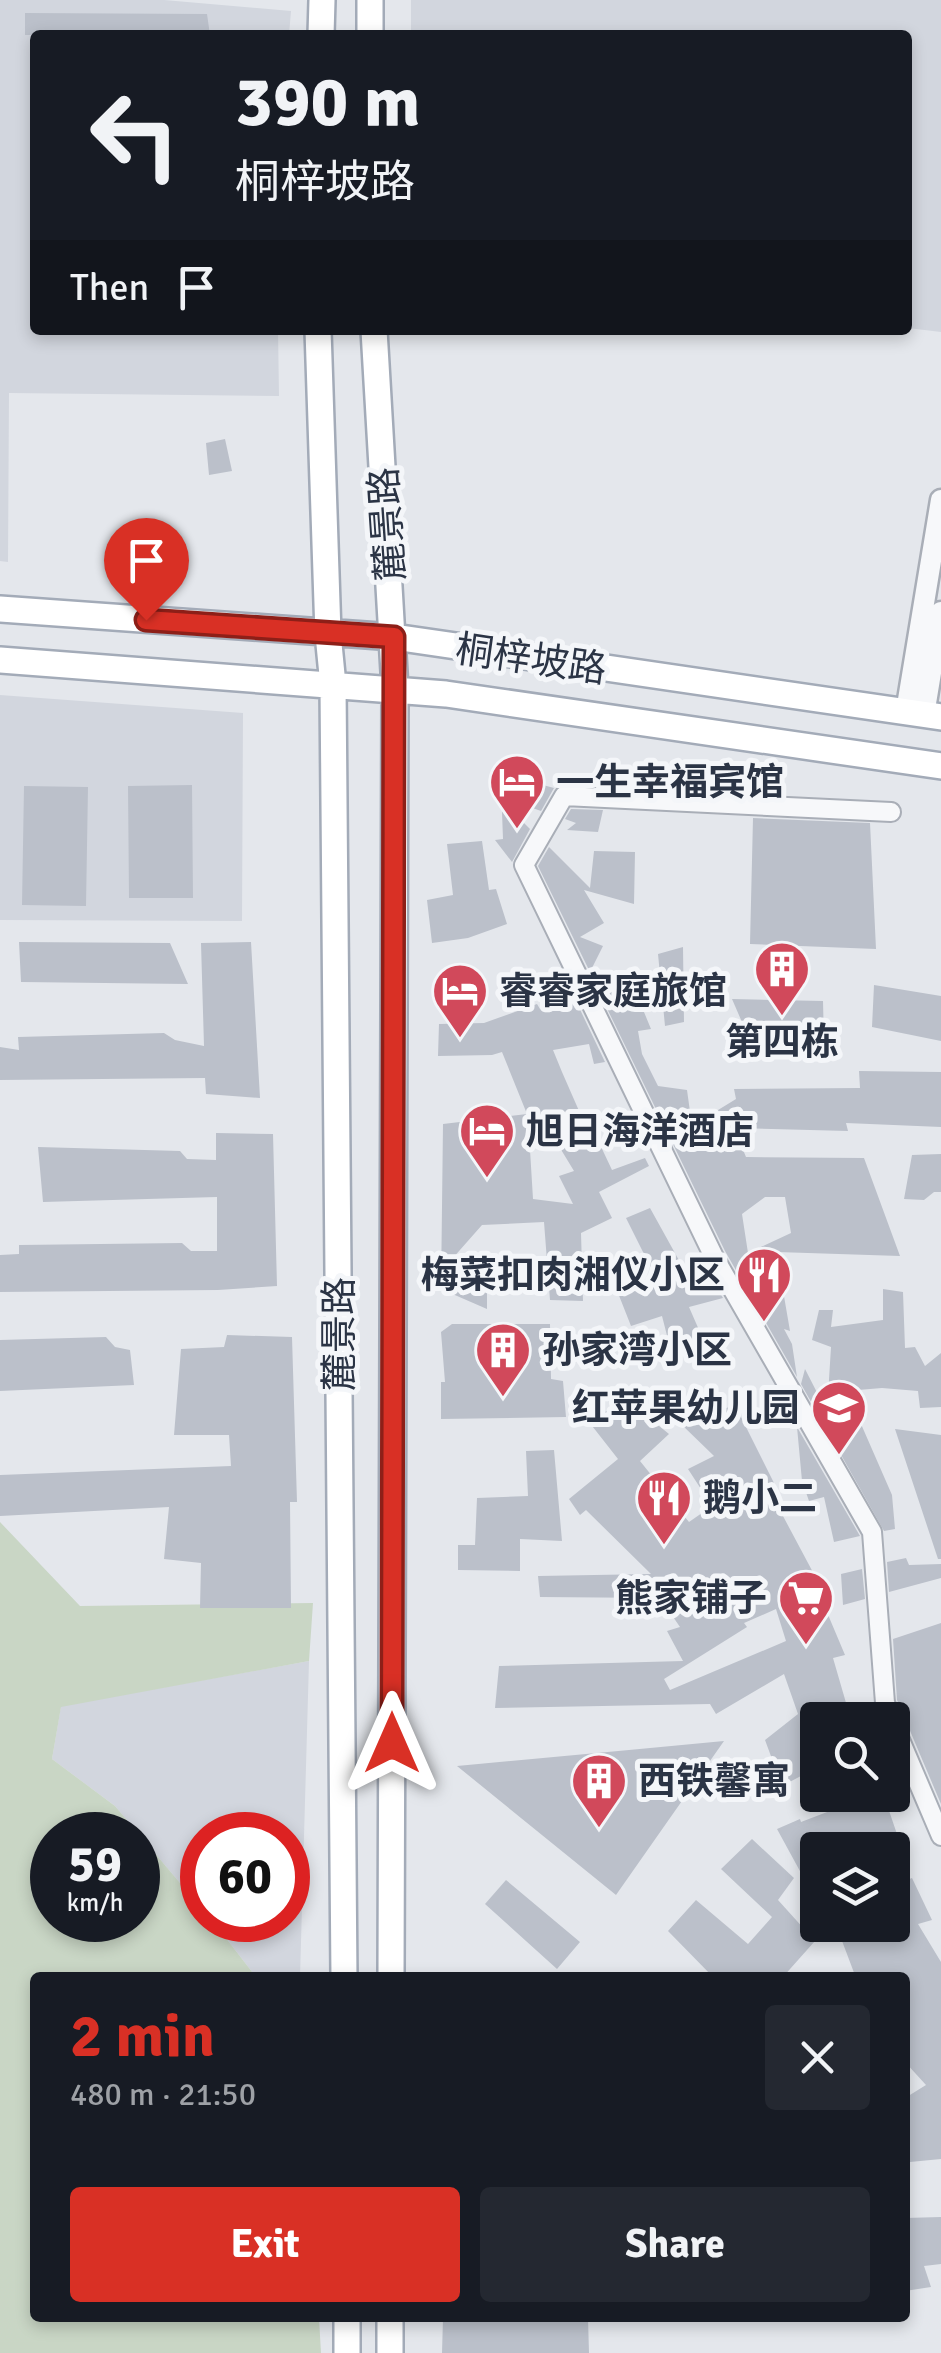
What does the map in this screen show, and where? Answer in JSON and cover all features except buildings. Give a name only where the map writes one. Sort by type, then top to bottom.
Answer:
[{"type":"main road","points":[[321,30],[322,0]]},
{"type":"main road","points":[[370,0],[370,30]]},
{"type":"main road","name":"麓景路","points":[[318,335],[328,634],[334,685],[344,1972]]},
{"type":"main road","name":"麓景路","points":[[374,335],[395,689],[391,1972]]},
{"type":"main road","name":"桐梓坡路","points":[[0,610],[394,637],[924,715]]},
{"type":"main road","name":"桐梓坡路","points":[[0,660],[395,689],[941,766]]},
{"type":"main road","points":[[346,2322],[347,2353]]},
{"type":"main road","points":[[390,2322],[390,2353]]},
{"type":"street","points":[[924,715],[941,500]]},
{"type":"street","points":[[924,715],[941,612]]},
{"type":"street","points":[[885,1702],[872,1532],[714,1257],[524,865],[564,796],[891,812]]},
{"type":"street","points":[[910,1763],[941,1836]]},
{"type":"shaded area","points":[[0,0],[164,0],[291,11],[289,30],[30,30],[30,335],[278,335],[279,396],[9,393],[8,562],[0,561]]},
{"type":"shaded area","points":[[411,0],[941,0],[941,332],[912,328],[912,30],[411,30]]},
{"type":"shaded area","points":[[0,695],[243,713],[242,921],[0,920]]},
{"type":"shaded area","points":[[309,1661],[305,1812],[180,1812],[180,1883],[160,1859],[160,1812],[120,1812],[52,1759],[61,1706]]},
{"type":"shaded area","points":[[229,1942],[301,1942],[300,1972],[252,1972]]},
{"type":"green space","points":[[0,1522],[80,1606],[313,1603],[309,1661],[61,1707],[52,1759],[120,1812],[30,1812],[30,1942],[160,1942],[160,1859],[180,1883],[180,1942],[229,1942],[252,1972],[30,1972],[30,2322],[319,2322],[321,2353],[0,2353]]},
{"type":"place","name":"一生幸福宾馆","points":[[517,831]]},
{"type":"place","name":"第四栋","points":[[782,1018]]},
{"type":"place","name":"睿睿家庭旅馆","points":[[460,1040]]},
{"type":"place","name":"旭日海洋酒店","points":[[487,1180]]},
{"type":"place","name":"梅菜扣肉湘仪小区","points":[[764,1324]]},
{"type":"place","name":"孙家湾小区","points":[[503,1399]]},
{"type":"place","name":"红苹果幼儿园","points":[[839,1457]]},
{"type":"place","name":"鹅小二","points":[[664,1547]]},
{"type":"place","name":"熊家铺子","points":[[806,1647]]},
{"type":"place","name":"西铁馨寓","points":[[599,1830]]},
{"type":"route","points":[[146,620],[394,637],[392,1743]]}]
